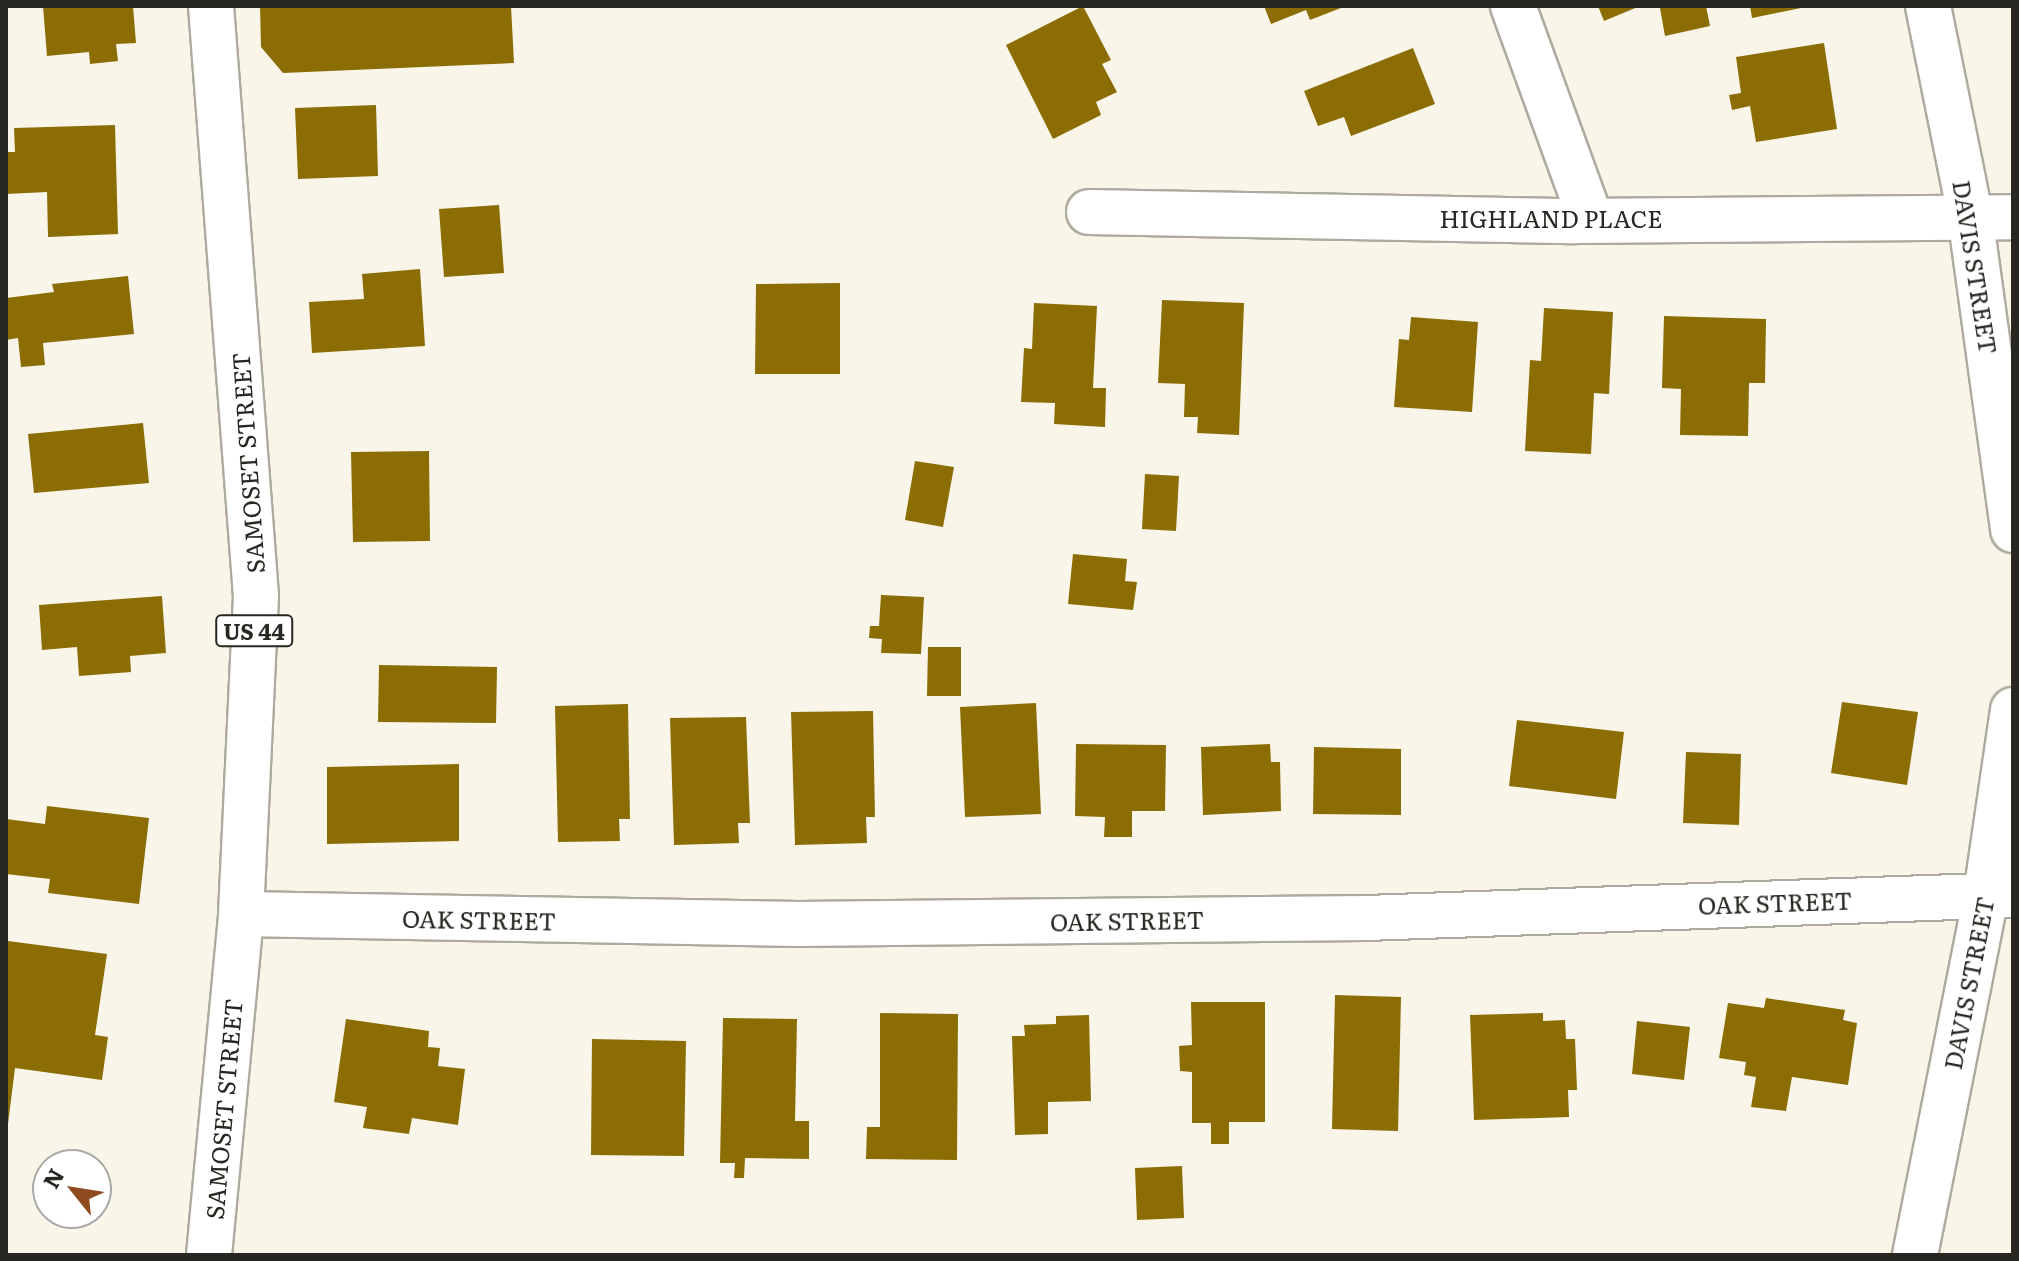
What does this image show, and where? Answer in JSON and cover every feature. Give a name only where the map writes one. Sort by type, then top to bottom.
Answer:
[{"type":"main road","name":"SAMOSET STREET","points":[[209,1255],[241,914],[256,596],[211,6]]},
{"type":"main road","points":[[1513,6],[1591,220]]},
{"type":"main road","name":"DAVIS STREET","points":[[1928,6],[1970,215],[2013,530]]},
{"type":"main road","name":"HIGHLAND PLACE","points":[[1089,212],[1591,220],[2013,217]]},
{"type":"main road","name":"DAVIS STREET","points":[[1915,1255],[2000,895],[2013,710]]},
{"type":"main road","name":"OAK STREET","points":[[241,914],[798,924],[1366,918],[2000,895]]},
{"type":"building","points":[[43,6],[133,6],[136,43],[116,44],[118,61],[90,64],[89,52],[47,56]]},
{"type":"building","points":[[260,6],[511,6],[514,63],[283,73],[261,47]]},
{"type":"building","points":[[1083,6],[1111,60],[1102,64],[1117,92],[1096,102],[1101,115],[1053,139],[1006,45]]},
{"type":"building","points":[[1264,6],[1346,6],[1310,20],[1306,10],[1271,24]]},
{"type":"building","points":[[1598,6],[1640,6],[1604,21]]},
{"type":"building","points":[[1706,6],[1710,26],[1665,36],[1660,8]]},
{"type":"building","points":[[1750,6],[1806,6],[1806,7],[1752,18]]},
{"type":"building","points":[[1824,43],[1837,129],[1756,142],[1750,106],[1732,110],[1729,95],[1741,93],[1736,57]]},
{"type":"building","points":[[1413,48],[1435,104],[1351,136],[1344,117],[1318,126],[1304,91]]},
{"type":"building","points":[[376,105],[378,176],[298,179],[295,108]]},
{"type":"building","points":[[115,125],[118,234],[48,237],[47,192],[6,194],[6,152],[15,152],[14,128]]},
{"type":"building","points":[[499,205],[504,273],[444,277],[439,209]]},
{"type":"building","points":[[420,269],[425,346],[312,353],[309,302],[364,299],[362,274]]},
{"type":"building","points":[[128,276],[134,334],[43,343],[45,365],[21,367],[18,338],[6,340],[6,298],[54,292],[52,284]]},
{"type":"building","points":[[840,283],[840,374],[755,374],[756,284]]},
{"type":"building","points":[[1162,300],[1244,303],[1239,435],[1197,433],[1198,417],[1184,417],[1185,384],[1158,383]]},
{"type":"building","points":[[1034,303],[1097,306],[1093,388],[1106,388],[1105,427],[1054,424],[1055,403],[1021,402],[1024,348],[1032,349]]},
{"type":"building","points":[[1544,308],[1613,312],[1609,394],[1594,393],[1591,454],[1525,451],[1530,360],[1541,361]]},
{"type":"building","points":[[1664,316],[1766,319],[1765,383],[1749,383],[1748,436],[1680,435],[1681,389],[1662,388]]},
{"type":"building","points":[[1411,317],[1478,322],[1472,412],[1394,407],[1399,339],[1409,340]]},
{"type":"building","points":[[143,423],[149,483],[34,493],[28,434]]},
{"type":"building","points":[[429,451],[430,541],[353,542],[351,452]]},
{"type":"building","points":[[915,461],[954,467],[943,527],[905,520]]},
{"type":"building","points":[[1145,474],[1179,476],[1176,531],[1142,529]]},
{"type":"building","points":[[1073,554],[1127,559],[1125,581],[1137,582],[1133,610],[1068,604]]},
{"type":"building","points":[[881,595],[924,597],[921,654],[881,653],[882,639],[869,638],[870,626],[879,626]]},
{"type":"building","points":[[162,596],[166,653],[130,656],[131,672],[79,676],[77,647],[42,650],[39,605]]},
{"type":"building","points":[[928,647],[961,647],[961,696],[927,696]]},
{"type":"building","points":[[379,665],[497,667],[496,723],[378,722]]},
{"type":"building","points":[[1842,702],[1918,712],[1907,785],[1831,773]]},
{"type":"building","points":[[1036,703],[1041,814],[965,817],[960,707]]},
{"type":"building","points":[[628,704],[630,819],[619,819],[620,841],[558,842],[555,706]]},
{"type":"building","points":[[873,711],[875,817],[866,817],[867,843],[795,845],[791,712]]},
{"type":"building","points":[[746,717],[750,823],[738,823],[739,843],[674,845],[670,718]]},
{"type":"building","points":[[1517,720],[1624,732],[1616,799],[1509,786]]},
{"type":"building","points":[[1076,744],[1166,745],[1165,811],[1132,811],[1132,837],[1104,837],[1105,817],[1075,816]]},
{"type":"building","points":[[1270,744],[1271,762],[1280,762],[1281,811],[1203,815],[1201,747]]},
{"type":"building","points":[[1314,747],[1401,749],[1401,815],[1313,814]]},
{"type":"building","points":[[1686,752],[1741,754],[1739,825],[1683,823]]},
{"type":"building","points":[[459,764],[459,841],[327,844],[327,767]]},
{"type":"building","points":[[47,806],[149,818],[139,904],[48,893],[50,879],[6,874],[6,819],[45,824]]},
{"type":"building","points":[[8,941],[107,954],[95,1035],[108,1037],[102,1080],[15,1068],[8,1124]]},
{"type":"building","points":[[1335,995],[1401,997],[1398,1131],[1332,1129]]},
{"type":"building","points":[[1766,998],[1845,1010],[1843,1020],[1857,1023],[1848,1085],[1792,1077],[1786,1111],[1751,1107],[1756,1077],[1744,1075],[1746,1062],[1719,1058],[1728,1003],[1764,1008]]},
{"type":"building","points":[[1191,1002],[1265,1002],[1265,1122],[1229,1122],[1229,1144],[1211,1144],[1211,1123],[1192,1123],[1192,1072],[1180,1071],[1179,1046],[1192,1045]]},
{"type":"building","points":[[880,1013],[958,1014],[957,1160],[866,1159],[867,1127],[880,1127]]},
{"type":"building","points":[[1543,1013],[1543,1021],[1565,1020],[1566,1039],[1575,1039],[1577,1090],[1568,1090],[1569,1117],[1474,1120],[1470,1015]]},
{"type":"building","points":[[1089,1015],[1091,1101],[1048,1102],[1048,1134],[1015,1135],[1012,1036],[1025,1036],[1024,1025],[1056,1024],[1056,1016]]},
{"type":"building","points":[[723,1018],[797,1019],[795,1121],[809,1121],[809,1159],[745,1158],[744,1178],[734,1178],[735,1163],[720,1163]]},
{"type":"building","points":[[346,1019],[429,1031],[428,1047],[440,1048],[438,1066],[465,1069],[458,1125],[412,1118],[409,1134],[363,1128],[367,1107],[334,1102]]},
{"type":"building","points":[[1637,1021],[1690,1027],[1684,1080],[1632,1074]]},
{"type":"building","points":[[592,1039],[686,1041],[684,1156],[591,1155]]},
{"type":"building","points":[[1182,1166],[1184,1218],[1137,1220],[1135,1168]]}]
